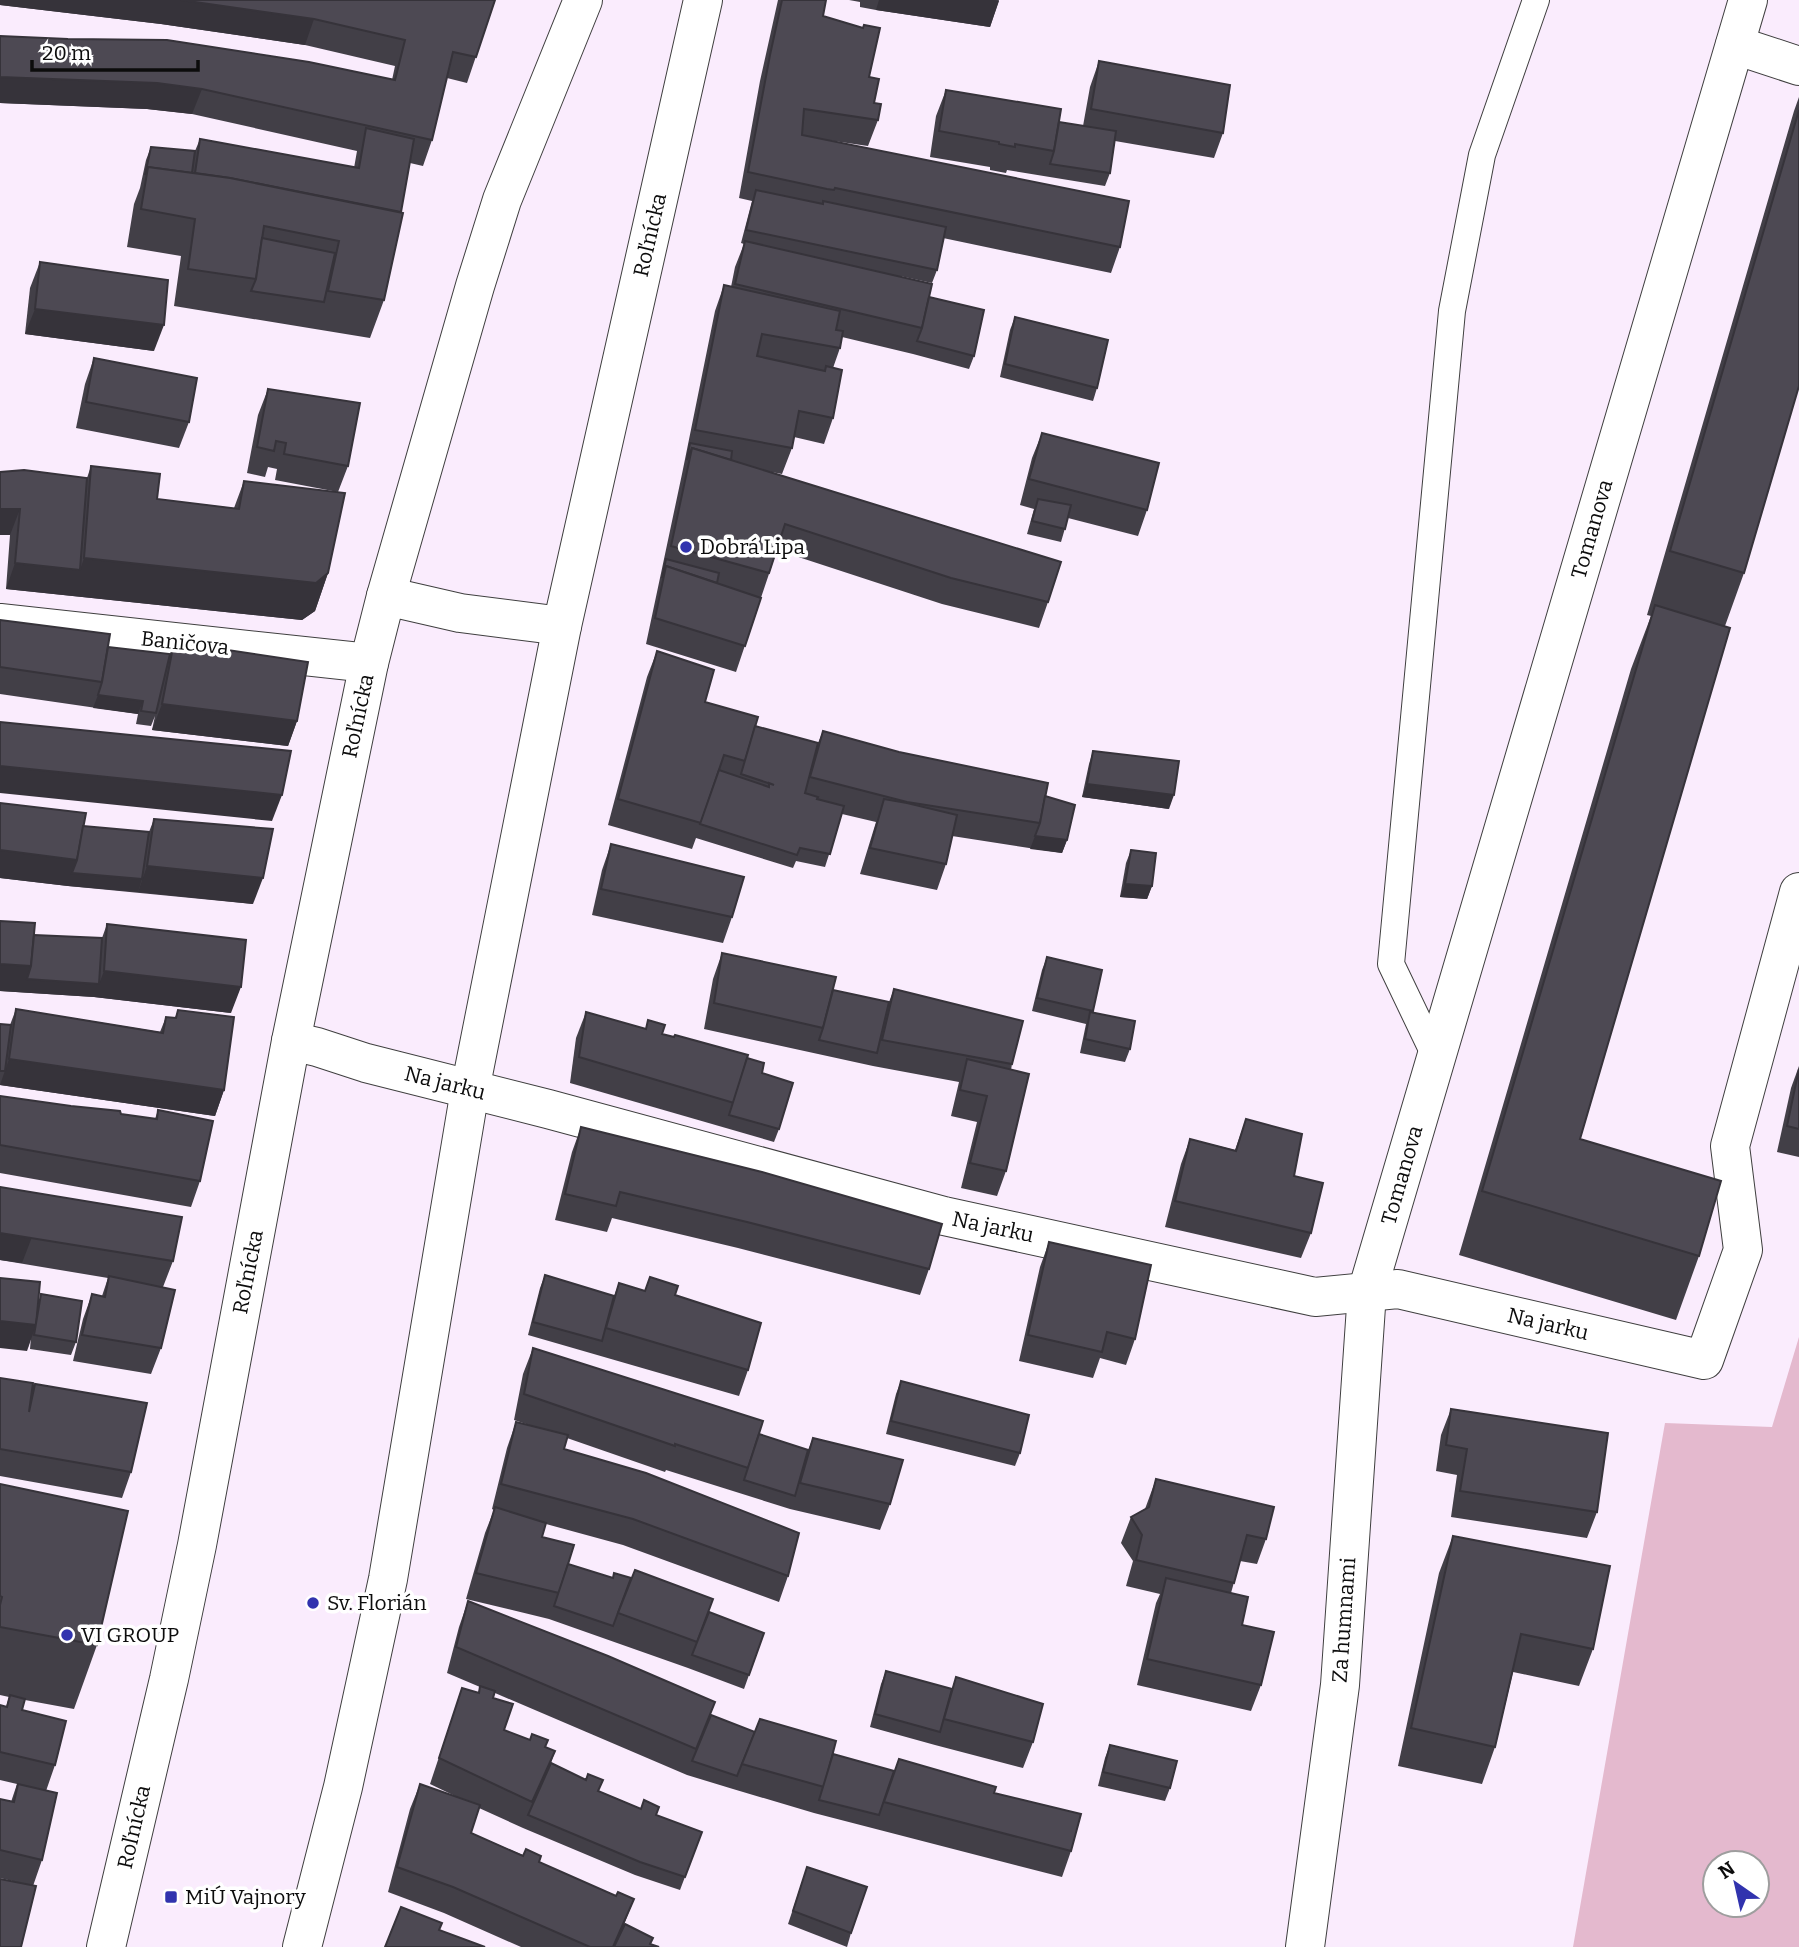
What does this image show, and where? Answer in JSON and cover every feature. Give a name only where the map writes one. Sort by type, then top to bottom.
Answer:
[{"type":"street","name":"Roľnícka","points":[[106,1947],[169,1679],[197,1545],[290,1041],[369,663],[475,286],[502,200],[583,0]]},
{"type":"street","name":"Tomanova","points":[[1367,1292],[1748,0]]},
{"type":"street","name":"Roľnícka","points":[[302,1947],[343,1787],[388,1579],[470,1090],[562,626],[700,2]]},
{"type":"street","points":[[1735,44],[1799,66]]},
{"type":"street","points":[[386,596],[460,613],[562,626]]},
{"type":"street","name":"Baničova","points":[[0,623],[369,663]]},
{"type":"street","name":"Na jarku","points":[[290,1041],[944,1216],[1315,1297],[1398,1289],[1704,1360],[1743,1250],[1730,1146],[1799,892]]},
{"type":"street","name":"Za humnami","points":[[1305,1947],[1340,1685],[1367,1292]]},
{"type":"lane","points":[[1436,1058],[1391,964],[1451,311],[1482,155],[1536,0]]},
{"type":"shaded area","points":[[1799,1337],[1799,1947],[1573,1947],[1665,1423],[1772,1427]]},
{"type":"building","points":[[181,0],[495,0],[476,57],[453,52],[432,140],[202,89],[157,83],[0,77],[0,36],[167,40],[309,62],[395,80],[405,40],[314,19]]},
{"type":"building","points":[[782,0],[826,0],[823,16],[863,28],[864,25],[880,28],[869,77],[879,79],[874,103],[881,104],[878,120],[804,109],[802,135],[1129,201],[1120,247],[748,172]]},
{"type":"building","points":[[1099,61],[1230,85],[1223,133],[1091,109]]},
{"type":"building","points":[[946,90],[1061,109],[1054,151],[1015,144],[1015,147],[939,131]]},
{"type":"building","points":[[1799,110],[1799,386],[1744,573],[1670,551]]},
{"type":"building","points":[[1059,122],[1116,131],[1110,173],[1050,164]]},
{"type":"building","points":[[366,128],[414,139],[401,212],[195,173],[200,139],[359,168]]},
{"type":"building","points":[[151,147],[195,151],[192,173],[148,167],[145,175]]},
{"type":"building","points":[[148,167],[230,178],[403,213],[384,300],[328,291],[339,241],[264,226],[256,279],[188,269],[195,219],[141,209]]},
{"type":"building","points":[[756,190],[946,227],[937,270],[746,230]]},
{"type":"building","points":[[262,238],[335,253],[324,302],[251,291],[256,279]]},
{"type":"building","points":[[745,241],[932,284],[922,328],[735,284]]},
{"type":"building","points":[[40,262],[168,280],[164,325],[35,309]]},
{"type":"building","points":[[724,285],[840,311],[836,330],[843,331],[840,348],[762,334],[757,356],[825,371],[826,366],[842,370],[833,418],[799,411],[792,448],[695,430]]},
{"type":"building","points":[[929,297],[984,310],[974,356],[917,341]]},
{"type":"building","points":[[1015,317],[1108,340],[1097,388],[1005,364]]},
{"type":"building","points":[[94,358],[197,378],[189,422],[86,402]]},
{"type":"building","points":[[268,389],[360,403],[348,466],[284,454],[286,443],[276,441],[274,451],[257,447]]},
{"type":"building","points":[[1042,433],[1159,463],[1147,510],[1029,479]]},
{"type":"building","points":[[690,443],[732,451],[731,460],[692,448],[687,460]]},
{"type":"building","points":[[692,448],[1061,562],[1048,602],[951,578],[785,524],[769,573],[671,546]]},
{"type":"building","points":[[91,466],[160,474],[157,499],[239,509],[244,481],[345,493],[328,573],[316,583],[84,558]]},
{"type":"building","points":[[24,470],[87,478],[80,570],[15,563],[20,509],[0,509],[0,472]]},
{"type":"building","points":[[1038,499],[1071,505],[1065,529],[1032,521]]},
{"type":"building","points":[[666,559],[719,573],[717,583],[666,566],[662,578]]},
{"type":"building","points":[[666,566],[761,598],[745,646],[655,618]]},
{"type":"building","points":[[1655,605],[1730,628],[1580,1139],[1721,1181],[1699,1256],[1482,1191]]},
{"type":"building","points":[[0,620],[110,634],[102,682],[0,667]]},
{"type":"building","points":[[174,642],[308,662],[297,721],[162,704]]},
{"type":"building","points":[[108,647],[170,654],[156,713],[141,711],[143,701],[98,695]]},
{"type":"building","points":[[657,651],[714,670],[705,702],[758,717],[745,761],[724,755],[701,823],[618,799]]},
{"type":"building","points":[[0,722],[291,751],[282,795],[0,766]]},
{"type":"building","points":[[755,726],[818,743],[805,793],[844,806],[830,854],[800,848],[797,855],[700,824],[719,770],[769,787],[769,783],[741,774]]},
{"type":"building","points":[[823,731],[899,752],[1048,783],[1040,823],[907,802],[810,777]]},
{"type":"building","points":[[1093,751],[1179,761],[1174,795],[1087,784]]},
{"type":"building","points":[[1045,796],[1075,805],[1067,840],[1035,836]]},
{"type":"building","points":[[884,799],[957,815],[946,864],[870,848]]},
{"type":"building","points":[[0,803],[86,813],[77,860],[0,850]]},
{"type":"building","points":[[154,819],[273,829],[263,878],[147,866]]},
{"type":"building","points":[[83,826],[149,832],[142,879],[72,873]]},
{"type":"building","points":[[611,844],[744,877],[732,917],[601,889]]},
{"type":"building","points":[[1131,850],[1156,853],[1152,886],[1125,884]]},
{"type":"building","points":[[0,921],[35,923],[31,966],[0,964]]},
{"type":"building","points":[[107,924],[246,940],[241,987],[104,971]]},
{"type":"building","points":[[34,935],[102,938],[99,984],[27,979]]},
{"type":"building","points":[[722,953],[836,977],[823,1028],[714,1003]]},
{"type":"building","points":[[1047,957],[1102,970],[1093,1011],[1037,998]]},
{"type":"building","points":[[894,989],[1023,1021],[1012,1064],[882,1040]]},
{"type":"building","points":[[833,990],[889,1002],[877,1053],[819,1040]]},
{"type":"building","points":[[16,1009],[163,1033],[166,1017],[176,1018],[178,1010],[234,1017],[224,1090],[9,1059]]},
{"type":"building","points":[[586,1012],[646,1029],[648,1020],[665,1025],[662,1034],[675,1035],[748,1055],[734,1103],[579,1057]]},
{"type":"building","points":[[1090,1012],[1135,1021],[1130,1049],[1085,1039]]},
{"type":"building","points":[[0,1024],[11,1025],[5,1071],[0,1071]]},
{"type":"building","points":[[747,1058],[764,1063],[762,1073],[793,1083],[779,1129],[729,1115]]},
{"type":"building","points":[[967,1059],[1029,1074],[1006,1171],[970,1163],[987,1096],[960,1090]]},
{"type":"building","points":[[1799,1069],[1799,1129],[1787,1126]]},
{"type":"building","points":[[0,1096],[120,1111],[121,1114],[157,1119],[158,1110],[213,1121],[200,1181],[0,1145]]},
{"type":"building","points":[[1246,1119],[1302,1134],[1294,1176],[1323,1183],[1311,1233],[1175,1201],[1190,1139],[1236,1151]]},
{"type":"building","points":[[581,1127],[762,1172],[942,1224],[929,1269],[620,1192],[616,1206],[565,1194]]},
{"type":"building","points":[[0,1187],[182,1217],[173,1261],[0,1233]]},
{"type":"building","points":[[1049,1242],[1151,1265],[1135,1339],[1107,1332],[1102,1352],[1028,1335]]},
{"type":"building","points":[[545,1275],[614,1296],[602,1341],[533,1322]]},
{"type":"building","points":[[109,1276],[175,1290],[161,1348],[82,1335],[92,1294],[105,1297]]},
{"type":"building","points":[[650,1277],[678,1286],[675,1295],[761,1323],[748,1370],[606,1328],[619,1283],[645,1291]]},
{"type":"building","points":[[0,1278],[40,1282],[36,1325],[0,1321]]},
{"type":"building","points":[[41,1294],[82,1301],[76,1342],[34,1335]]},
{"type":"building","points":[[533,1348],[763,1421],[748,1468],[524,1394]]},
{"type":"building","points":[[0,1378],[33,1383],[29,1412],[35,1384],[147,1403],[131,1472],[0,1449]]},
{"type":"building","points":[[901,1381],[1029,1415],[1020,1453],[891,1421]]},
{"type":"building","points":[[1451,1409],[1608,1433],[1597,1512],[1460,1491],[1467,1449],[1446,1445]]},
{"type":"building","points":[[516,1422],[568,1435],[564,1449],[646,1473],[799,1533],[788,1576],[633,1519],[501,1484]]},
{"type":"building","points":[[759,1434],[808,1450],[795,1496],[744,1480]]},
{"type":"building","points":[[813,1438],[903,1460],[890,1504],[800,1483]]},
{"type":"building","points":[[1156,1479],[1274,1507],[1266,1539],[1247,1535],[1234,1583],[1136,1560],[1142,1535],[1131,1517],[1149,1507]]},
{"type":"building","points":[[0,1484],[128,1511],[97,1645],[0,1627]]},
{"type":"building","points":[[495,1507],[546,1523],[542,1537],[574,1545],[559,1593],[476,1573]]},
{"type":"building","points":[[1453,1536],[1610,1566],[1593,1649],[1521,1634],[1495,1747],[1411,1728]]},
{"type":"building","points":[[568,1564],[613,1578],[614,1573],[631,1578],[613,1626],[554,1606]]},
{"type":"building","points":[[635,1570],[713,1599],[697,1642],[618,1613]]},
{"type":"building","points":[[1166,1578],[1248,1597],[1242,1625],[1274,1632],[1261,1685],[1147,1659]]},
{"type":"building","points":[[468,1601],[715,1702],[696,1749],[456,1647]]},
{"type":"building","points":[[709,1612],[764,1633],[749,1675],[692,1655]]},
{"type":"building","points":[[886,1671],[952,1689],[940,1732],[875,1714]]},
{"type":"building","points":[[956,1677],[1043,1704],[1033,1742],[944,1719]]},
{"type":"building","points":[[480,1686],[495,1691],[493,1698],[513,1704],[504,1730],[530,1740],[532,1734],[548,1740],[545,1747],[555,1751],[532,1802],[439,1758],[462,1688],[479,1693]]},
{"type":"building","points":[[10,1695],[25,1699],[22,1710],[66,1721],[55,1765],[0,1752],[0,1705],[7,1707]]},
{"type":"building","points":[[711,1715],[755,1732],[737,1776],[692,1761]]},
{"type":"building","points":[[760,1719],[836,1741],[824,1787],[742,1764]]},
{"type":"building","points":[[1110,1745],[1177,1761],[1170,1788],[1103,1772]]},
{"type":"building","points":[[833,1754],[894,1771],[879,1815],[819,1800]]},
{"type":"building","points":[[899,1759],[996,1787],[994,1793],[1081,1814],[1071,1851],[884,1802]]},
{"type":"building","points":[[551,1763],[586,1780],[588,1774],[603,1780],[598,1791],[641,1809],[644,1800],[659,1807],[656,1815],[702,1832],[685,1877],[640,1862],[528,1815]]},
{"type":"building","points":[[18,1784],[57,1793],[42,1860],[0,1850],[0,1799],[14,1802]]},
{"type":"building","points":[[420,1784],[480,1805],[471,1833],[523,1856],[526,1849],[541,1856],[539,1862],[616,1896],[618,1892],[634,1899],[613,1947],[590,1947],[453,1887],[397,1867]]},
{"type":"building","points":[[807,1867],[867,1887],[851,1933],[793,1911]]},
{"type":"building","points":[[0,1879],[36,1886],[21,1947],[0,1947]]},
{"type":"building","points":[[401,1907],[442,1923],[439,1930],[485,1947],[385,1947]]},
{"type":"building","points":[[625,1924],[653,1938],[650,1944],[659,1947],[614,1947]]},
{"type":"place","name":"Dobrá Lipa","points":[[686,547]]},
{"type":"place","name":"Sv. Florián","points":[[313,1603]]},
{"type":"place","name":"VI GROUP","points":[[67,1635]]},
{"type":"place","name":"MiÚ Vajnory","points":[[171,1897]]}]
